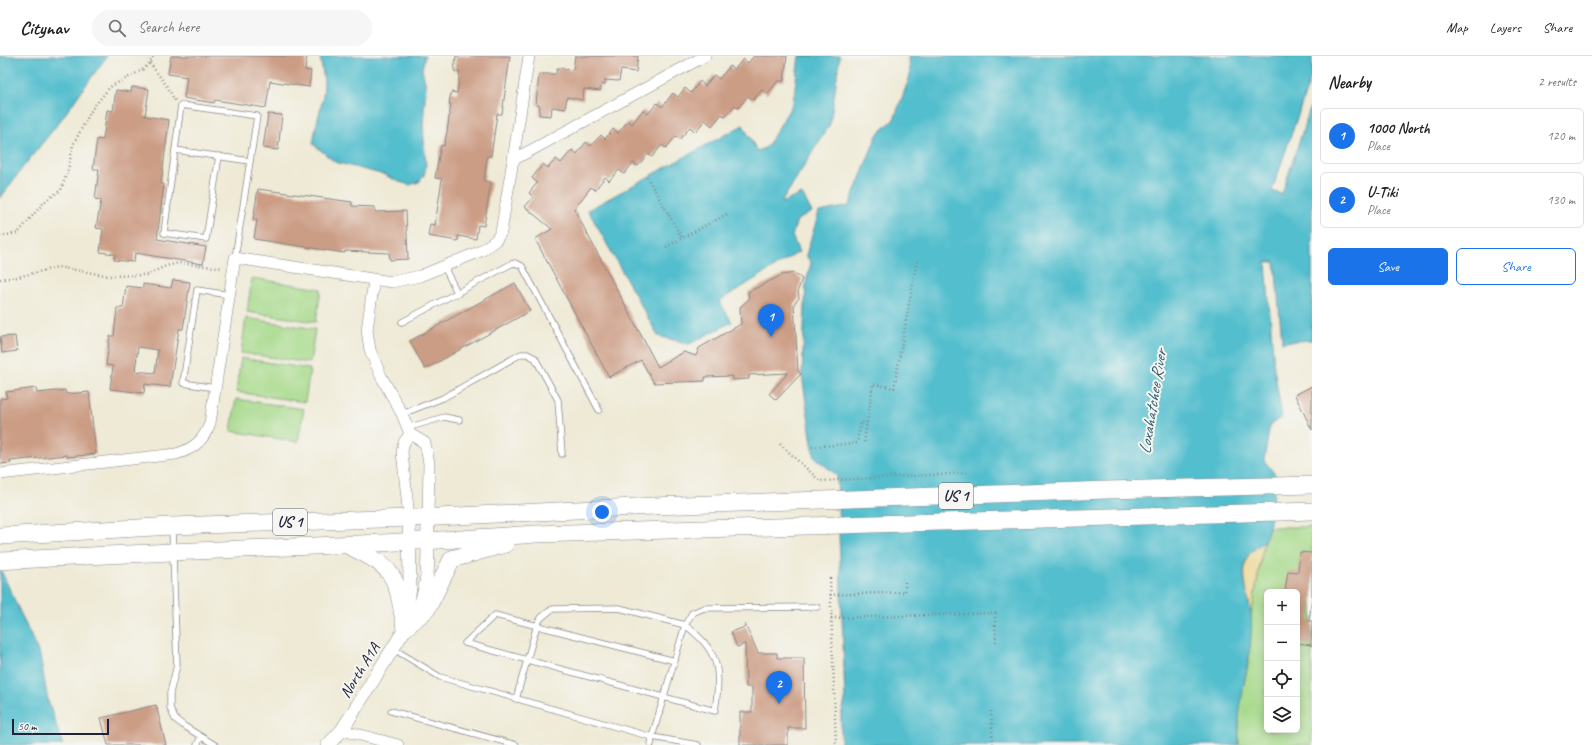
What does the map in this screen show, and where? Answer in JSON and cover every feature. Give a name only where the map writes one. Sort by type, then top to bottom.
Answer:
[{"type":"main road","name":"US 1","points":[[0,536],[172,526],[805,501],[1107,490],[1308,485]]},
{"type":"main road","name":"US 1","points":[[8,560],[409,542],[536,534],[1308,511]]},
{"type":"main road","points":[[405,628],[427,609],[452,559],[536,534]]},
{"type":"main road","points":[[347,545],[375,558],[392,574],[399,592],[405,628]]},
{"type":"street","points":[[0,474],[176,454],[185,452],[201,441],[210,424],[235,262],[392,282],[411,279],[444,266],[481,251],[496,240],[504,224],[529,56]]},
{"type":"street","points":[[513,160],[705,56]]},
{"type":"street","points":[[374,280],[367,319],[368,340],[381,376],[402,414],[408,431],[425,443],[429,463],[428,517]]},
{"type":"street","points":[[408,431],[402,452],[409,517]]},
{"type":"street","name":"North A1A","points":[[405,628],[410,588],[409,517]]},
{"type":"street","name":"North A1A","points":[[328,745],[342,730],[420,605],[425,591],[428,517]]},
{"type":"street","points":[[342,730],[398,745]]},
{"type":"street","name":"North A1A","points":[[338,745],[342,730]]},
{"type":"lane","points":[[219,156],[206,239],[164,234],[181,105],[257,116],[235,262]]},
{"type":"lane","points":[[175,150],[250,161]]},
{"type":"lane","points":[[402,322],[458,294],[511,264],[522,266],[599,410]]},
{"type":"lane","points":[[444,266],[458,294]]},
{"type":"lane","points":[[216,388],[182,383],[197,290],[230,295]]},
{"type":"lane","points":[[402,414],[443,398],[520,354],[528,354],[535,358],[558,400],[562,454]]},
{"type":"lane","points":[[408,431],[444,417],[460,420]]},
{"type":"lane","points":[[172,526],[177,666],[170,693],[170,708],[176,719],[215,745]]},
{"type":"lane","points":[[651,745],[652,737],[685,625],[692,613],[704,608],[817,607]]},
{"type":"lane","points":[[516,699],[527,660],[537,625],[541,618],[552,610],[619,608],[685,625],[701,637],[711,650],[717,665],[718,689],[714,711],[665,697],[527,660],[466,643],[494,615],[537,625],[675,661]]},
{"type":"lane","points":[[392,648],[440,677],[652,737],[698,745]]},
{"type":"lane","points":[[391,711],[505,744],[516,745]]},
{"type":"lane","points":[[197,745],[202,737]]},
{"type":"path","points":[[0,236],[18,233],[44,202],[61,190],[68,170],[73,145],[92,109],[110,87],[132,76],[150,63],[153,56]]},
{"type":"path","points":[[150,63],[168,88],[176,104],[181,105]]},
{"type":"path","points":[[647,177],[682,238]]},
{"type":"path","points":[[666,247],[727,214]]},
{"type":"path","points":[[864,442],[873,384],[894,388],[916,260]]},
{"type":"path","points":[[0,279],[18,277],[58,267],[118,276],[146,275],[166,266],[179,264],[222,269],[235,262]]},
{"type":"path","points":[[812,447],[857,443],[861,422],[867,423]]},
{"type":"path","points":[[780,444],[820,481],[968,473]]},
{"type":"path","points":[[830,578],[836,745]]},
{"type":"path","points":[[830,595],[905,592],[904,580]]},
{"type":"path","points":[[831,618],[996,613],[996,644]]},
{"type":"path","points":[[992,711],[993,745]]},
{"type":"green space","points":[[252,278],[321,289],[316,322],[247,312]]},
{"type":"green space","points":[[246,318],[315,329],[310,363],[241,353]]},
{"type":"green space","points":[[241,358],[310,369],[305,402],[236,392]]},
{"type":"green space","points":[[236,399],[304,409],[298,442],[231,431]]},
{"type":"green space","points":[[1268,527],[1312,527],[1312,745],[1239,745],[1239,705],[1249,660],[1251,616],[1264,541]]},
{"type":"sand","points":[[1264,541],[1251,616],[1245,582],[1245,565],[1251,550]]},
{"type":"water","points":[[0,56],[107,56],[57,125],[23,167],[0,199]]},
{"type":"water","points":[[320,56],[425,56],[422,69],[426,86],[423,125],[426,167],[424,175],[419,182],[409,185],[385,175],[335,162],[313,144],[324,88]]},
{"type":"water","points":[[799,56],[840,56],[830,124],[781,203],[802,194],[812,212],[797,220],[792,236],[799,252],[719,301],[732,322],[689,344],[658,336],[588,210],[743,125],[757,151],[767,147],[793,103]]},
{"type":"water","name":"Loxahatchee River","points":[[909,56],[1312,56],[1312,74],[1272,191],[1282,194],[1312,102],[1312,340],[1282,342],[1275,262],[1266,262],[1274,368],[1282,417],[1270,425],[1264,460],[1276,476],[1270,524],[1263,542],[1249,555],[1244,570],[1251,615],[1251,632],[1238,729],[1239,745],[841,745],[841,715],[845,701],[837,475],[814,457],[802,375],[806,282],[811,263],[806,255],[819,212],[849,206],[877,135],[894,119],[910,76]]},
{"type":"water","points":[[0,568],[40,656],[48,701],[63,745],[0,745]]},
{"type":"building","points":[[171,56],[307,56],[305,70],[311,71],[309,87],[270,81],[266,108],[215,100],[214,103],[184,98],[187,77],[168,74]]},
{"type":"building","points":[[456,56],[510,56],[502,114],[497,114],[491,156],[487,156],[484,181],[491,182],[484,226],[478,225],[476,239],[458,236],[458,241],[428,236],[430,224],[435,225],[442,179],[435,178],[441,145],[444,146],[447,132],[451,92],[457,93],[460,72],[454,71]]},
{"type":"building","points":[[575,56],[638,56],[636,72],[621,70],[619,81],[605,80],[605,85],[601,84],[600,91],[584,89],[583,100],[567,97],[565,109],[552,107],[551,116],[539,115],[540,106],[536,105],[539,74],[556,74],[557,68],[573,70]]},
{"type":"building","points":[[754,56],[787,56],[784,81],[778,81],[767,94],[762,90],[753,100],[748,96],[738,108],[735,105],[725,117],[722,114],[712,126],[705,120],[695,132],[690,127],[680,139],[676,136],[666,148],[662,145],[652,157],[648,154],[638,166],[633,163],[624,174],[619,170],[609,181],[605,177],[595,190],[591,187],[574,209],[658,367],[684,352],[696,356],[699,348],[741,324],[740,307],[749,299],[748,292],[782,275],[794,273],[802,279],[798,290],[799,298],[794,304],[798,371],[801,374],[776,400],[769,394],[788,373],[749,375],[749,379],[733,380],[733,376],[705,377],[705,381],[654,383],[641,360],[609,377],[535,239],[552,229],[525,207],[533,197],[529,193],[537,183],[532,178],[543,164],[548,168],[556,159],[561,163],[572,150],[577,154],[586,142],[591,146],[601,135],[605,139],[613,129],[618,133],[628,121],[632,124],[643,110],[648,114],[657,103],[662,107],[673,93],[678,97],[685,88],[691,93],[700,81],[705,86],[714,75],[719,79],[730,66],[734,70],[743,59],[748,63]]},
{"type":"building","points":[[132,87],[149,89],[145,116],[169,120],[161,184],[164,184],[157,239],[206,247],[203,264],[135,253],[134,262],[114,260],[115,254],[100,252],[103,229],[96,228],[101,200],[95,199],[99,169],[93,169],[97,139],[103,140],[107,110],[113,111],[116,90],[131,92]]},
{"type":"building","points":[[268,114],[282,115],[278,150],[263,148]]},
{"type":"building","points":[[258,189],[352,202],[352,206],[375,207],[375,212],[406,211],[408,259],[390,260],[389,253],[345,251],[345,253],[254,239],[257,220],[253,220]]},
{"type":"building","points":[[173,280],[190,282],[183,329],[179,329],[170,387],[145,384],[144,393],[110,389],[113,366],[106,365],[110,336],[114,336],[117,308],[123,308],[126,286],[143,288],[143,284],[171,288]],"holes":[[[138,347],[158,350],[155,373],[135,371]]]},
{"type":"building","points":[[515,283],[530,311],[425,369],[410,341]]},
{"type":"building","points":[[15,336],[17,351],[2,353],[0,337]]},
{"type":"building","points":[[1312,386],[1312,430],[1295,395]]},
{"type":"building","points":[[36,388],[37,393],[65,390],[66,394],[89,392],[96,454],[67,457],[67,455],[10,461],[11,463],[0,464],[0,399],[7,398],[6,392]]},
{"type":"building","points":[[1300,552],[1312,553],[1312,598],[1309,621],[1312,621],[1311,645],[1300,643],[1300,589],[1285,589],[1288,571],[1298,572]]},
{"type":"building","points":[[745,624],[758,653],[777,653],[777,658],[804,658],[805,728],[788,728],[788,745],[740,745],[740,712],[752,712],[752,687],[746,687],[745,644],[737,647],[731,632],[745,627]]},
{"type":"building","points":[[156,705],[166,745],[108,745],[101,718]]},
{"type":"place","name":"1000 North","points":[[771,337]]},
{"type":"place","name":"U-Tiki","points":[[779,704]]}]
